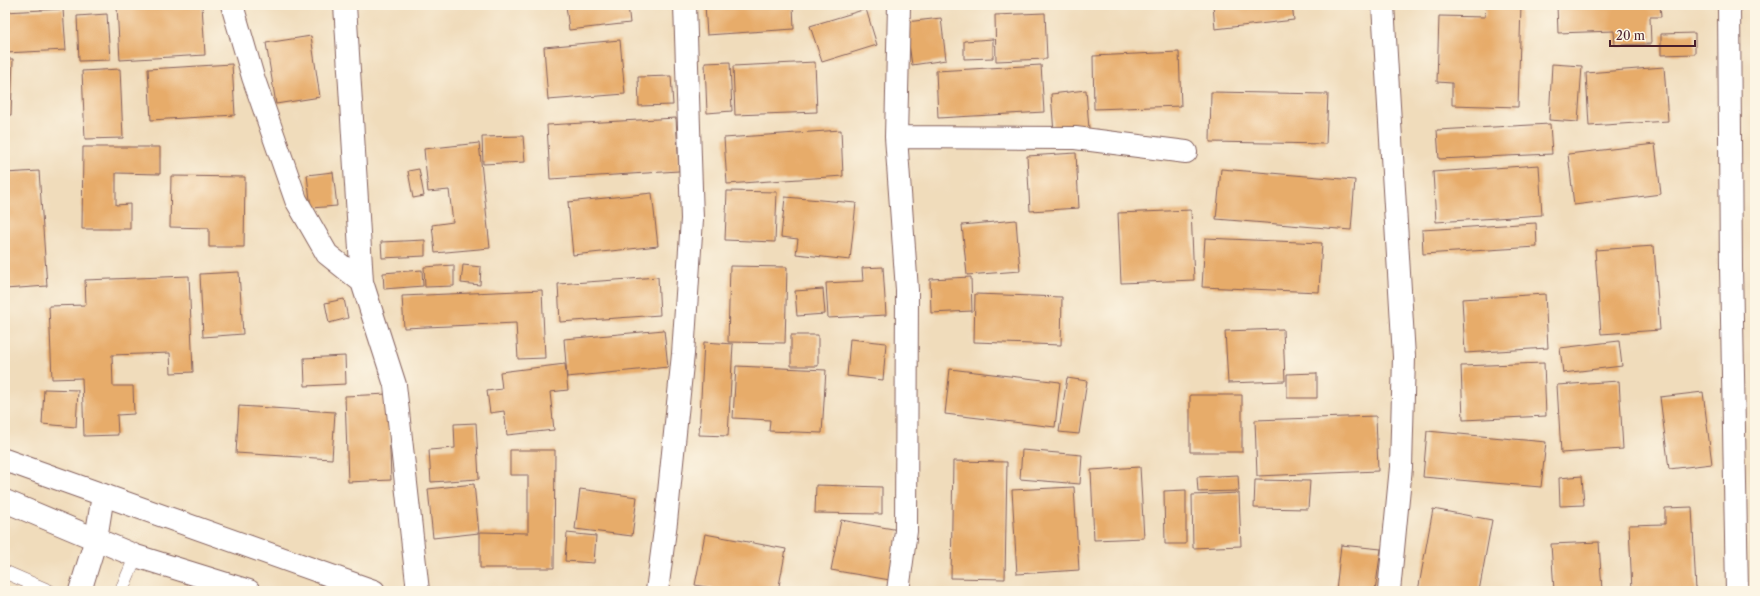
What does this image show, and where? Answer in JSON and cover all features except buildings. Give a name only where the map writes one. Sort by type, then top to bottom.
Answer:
[{"type":"street","points":[[232,5],[252,77],[296,200],[327,254],[362,282]]},
{"type":"street","points":[[344,5],[362,282],[395,386],[418,591]]},
{"type":"street","points":[[656,591],[666,522],[682,361],[692,218],[685,5]]},
{"type":"street","points":[[898,591],[906,531],[907,290],[896,137],[899,5]]},
{"type":"street","points":[[1383,5],[1404,357],[1401,467],[1389,591]]},
{"type":"street","points":[[1729,5],[1731,266],[1737,591]]},
{"type":"street","points":[[896,137],[1075,138],[1186,152]]},
{"type":"street","points":[[5,460],[374,591]]},
{"type":"street","points":[[80,591],[96,539],[103,495]]},
{"type":"street","points":[[5,501],[136,556],[249,591]]},
{"type":"lane","points":[[120,591],[136,556]]},
{"type":"lane","points":[[5,572],[49,591]]}]
